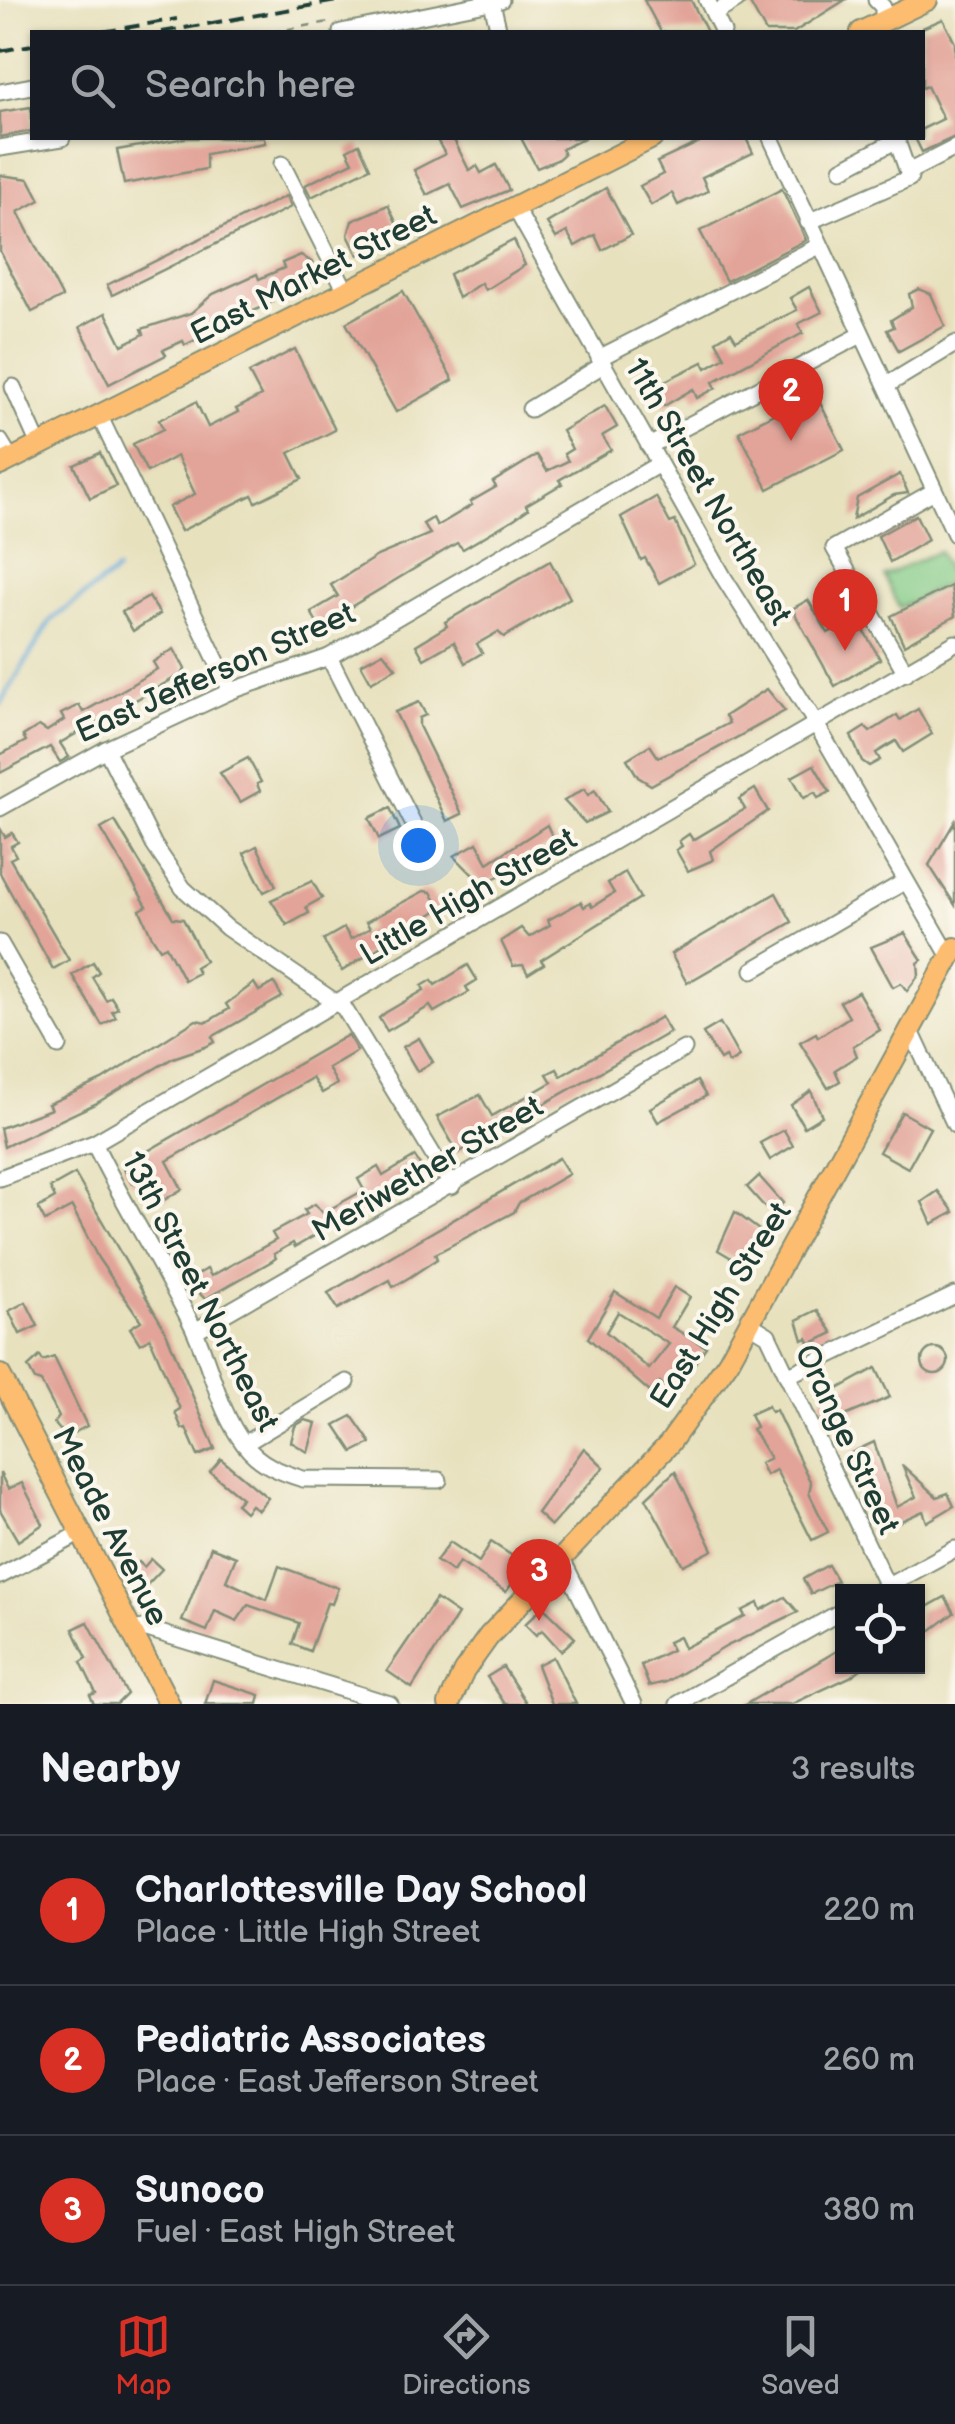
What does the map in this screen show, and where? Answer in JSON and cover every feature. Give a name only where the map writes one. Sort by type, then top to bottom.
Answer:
[{"type":"main road","points":[[876,28],[928,0]]},
{"type":"main road","name":"East Market Street","points":[[4,455],[39,445],[648,140]]},
{"type":"main road","name":"East High Street","points":[[449,1704],[481,1646],[669,1444],[750,1324],[953,952]]},
{"type":"main road","name":"Meade Avenue","points":[[0,1375],[169,1704]]},
{"type":"street","points":[[722,30],[711,7],[737,0]]},
{"type":"street","points":[[876,0],[882,7],[876,28]]},
{"type":"street","points":[[355,30],[497,1],[499,30]]},
{"type":"street","points":[[0,92],[30,86]]},
{"type":"street","points":[[0,148],[50,140]]},
{"type":"street","points":[[772,140],[955,534]]},
{"type":"street","points":[[842,170],[894,140]]},
{"type":"street","points":[[808,222],[910,178],[896,140]]},
{"type":"street","points":[[908,172],[955,148]]},
{"type":"street","points":[[282,164],[346,291]]},
{"type":"street","name":"11th Street Northeast","points":[[514,206],[904,882],[953,952]]},
{"type":"street","points":[[530,409],[601,362],[819,246]]},
{"type":"street","points":[[649,446],[861,335]]},
{"type":"street","points":[[888,386],[955,344]]},
{"type":"street","points":[[14,387],[39,445]]},
{"type":"street","points":[[98,415],[231,691]]},
{"type":"street","name":"East Jefferson Street","points":[[0,808],[106,750],[231,691],[329,657],[660,464]]},
{"type":"street","points":[[906,673],[838,556],[838,542],[934,491]]},
{"type":"street","name":"Little High Street","points":[[0,1178],[94,1143],[817,726],[955,642]]},
{"type":"street","points":[[329,657],[418,833]]},
{"type":"street","points":[[106,750],[154,845],[182,888],[227,928],[338,1002],[452,1186]]},
{"type":"street","points":[[753,970],[904,882]]},
{"type":"street","points":[[0,943],[59,1046]]},
{"type":"street","points":[[911,1031],[955,1126]]},
{"type":"street","name":"Meriwether Street","points":[[195,1331],[684,1049]]},
{"type":"street","name":"13th Street Northeast","points":[[94,1143],[123,1206],[195,1331],[222,1402],[244,1444],[267,1465],[303,1479],[439,1480]]},
{"type":"street","points":[[788,1376],[955,1295]]},
{"type":"street","name":"Orange Street","points":[[750,1324],[768,1335],[880,1584]]},
{"type":"street","points":[[244,1444],[347,1382]]},
{"type":"street","points":[[0,1576],[81,1533]]},
{"type":"street","points":[[891,1584],[955,1549]]},
{"type":"street","points":[[562,1559],[634,1704]]},
{"type":"street","points":[[678,1704],[835,1615]]},
{"type":"street","points":[[132,1630],[144,1628],[390,1704]]},
{"type":"green space","points":[[939,551],[952,581],[899,608],[884,576]]},
{"type":"building","points":[[644,0],[691,0],[706,30],[660,30]]},
{"type":"building","points":[[748,0],[845,0],[797,30],[765,30]]},
{"type":"building","points":[[943,19],[955,43],[955,137],[922,152],[916,140],[925,140],[925,128],[943,119],[925,87],[922,28]]},
{"type":"building","points":[[30,107],[30,131],[0,137],[0,112]]},
{"type":"building","points":[[174,140],[265,143],[206,154],[206,169],[124,184],[117,150]]},
{"type":"building","points":[[437,140],[454,140],[469,170],[477,166],[481,173],[496,165],[509,190],[463,209],[450,184],[427,195],[414,170],[445,154]]},
{"type":"building","points":[[522,140],[581,140],[562,149],[564,154],[557,160],[537,168]]},
{"type":"building","points":[[704,140],[747,140],[753,153],[702,177],[708,191],[678,205],[672,193],[651,205],[640,186],[663,174],[657,162]]},
{"type":"building","points":[[359,144],[370,168],[311,197],[305,185],[353,162],[347,150]]},
{"type":"building","points":[[0,175],[29,179],[40,200],[18,212],[62,297],[32,312],[0,251]]},
{"type":"building","points":[[606,188],[631,235],[602,250],[595,235],[575,246],[567,232],[556,238],[547,223]]},
{"type":"building","points":[[782,189],[806,240],[726,281],[700,231]]},
{"type":"building","points":[[286,196],[291,207],[112,295],[107,285]]},
{"type":"building","points":[[388,205],[403,237],[366,256],[364,252],[358,255],[348,235],[352,221]]},
{"type":"building","points":[[514,240],[525,265],[485,290],[481,283],[458,298],[449,274]]},
{"type":"building","points":[[301,255],[313,263],[312,283],[270,298],[272,302],[185,345],[183,341],[163,350],[166,355],[109,384],[80,327],[106,313],[122,345],[144,334],[142,329],[191,313],[213,294],[257,274],[259,279],[284,268],[282,263]]},
{"type":"building","points":[[809,287],[822,312],[798,324],[803,333],[713,382],[716,388],[697,398],[693,389],[664,406],[653,387],[703,362],[706,368],[725,357],[716,341],[731,332],[736,340],[797,310],[790,298]]},
{"type":"building","points":[[919,289],[931,294],[945,326],[899,351],[887,330],[894,327],[891,320],[912,307],[909,294]]},
{"type":"building","points":[[403,291],[453,380],[396,412],[346,323]]},
{"type":"building","points":[[295,349],[335,430],[289,453],[302,479],[256,502],[252,495],[181,531],[169,507],[195,494],[177,456],[147,472],[133,444],[163,429],[159,420],[196,402],[208,427],[238,412],[236,409],[261,396],[249,373]]},
{"type":"building","points":[[815,393],[844,450],[768,489],[739,432]]},
{"type":"building","points":[[605,406],[617,427],[602,436],[611,450],[559,480],[562,484],[526,505],[528,509],[514,519],[463,549],[457,543],[319,626],[311,612],[338,596],[331,585],[377,556],[430,534],[423,524],[433,518],[437,526],[472,505],[470,502],[496,487],[493,482],[537,455],[547,471],[568,461],[564,454],[572,449],[562,431]]},
{"type":"building","points":[[100,453],[116,486],[90,498],[74,465]]},
{"type":"building","points":[[900,474],[908,493],[894,495],[853,519],[857,498]]},
{"type":"building","points":[[656,497],[670,523],[675,521],[694,564],[659,583],[645,558],[641,560],[621,517]]},
{"type":"building","points":[[916,515],[928,540],[890,562],[878,536]]},
{"type":"building","points":[[550,561],[570,598],[504,637],[498,632],[477,644],[482,653],[465,663],[454,642],[424,659],[416,645],[447,626],[445,622]]},
{"type":"building","points":[[951,586],[955,616],[904,645],[891,616]]},
{"type":"building","points":[[149,597],[160,614],[133,631],[122,612]]},
{"type":"building","points":[[808,600],[828,633],[856,617],[880,659],[835,686],[792,609]]},
{"type":"building","points":[[174,649],[185,669],[183,673],[60,743],[69,757],[60,762],[50,747],[0,773],[0,755],[26,741],[23,736],[39,726],[47,731],[64,720],[61,714],[79,705],[83,712],[126,688],[157,669],[153,662]]},
{"type":"building","points":[[383,652],[396,668],[371,682],[361,664]]},
{"type":"building","points":[[767,689],[785,711],[651,785],[638,777],[627,759],[650,745],[658,757],[691,743],[729,723],[725,716]]},
{"type":"building","points":[[419,702],[426,715],[419,718],[419,726],[462,814],[447,821],[395,712]]},
{"type":"building","points":[[918,709],[932,734],[903,752],[896,741],[876,753],[880,760],[869,766],[862,761],[851,736],[865,727],[870,732],[897,715],[900,720]]},
{"type":"building","points":[[248,758],[261,782],[257,784],[260,791],[240,802],[220,773]]},
{"type":"building","points":[[814,765],[830,792],[818,798],[815,792],[804,798],[792,777]]},
{"type":"building","points":[[584,789],[588,795],[595,790],[608,812],[585,823],[564,801]]},
{"type":"building","points":[[755,789],[768,811],[710,851],[713,860],[688,871],[676,850],[682,846],[679,841],[689,834],[693,840],[745,809],[739,799]]},
{"type":"building","points":[[390,808],[400,829],[379,839],[369,818]]},
{"type":"building","points":[[115,821],[173,918],[183,919],[205,961],[195,967],[198,973],[184,980],[166,946],[160,949],[151,935],[140,910],[147,906],[101,829]]},
{"type":"building","points":[[955,821],[955,905],[929,865]]},
{"type":"building","points":[[547,825],[556,845],[524,857],[526,860],[483,885],[454,856],[477,843],[488,863]]},
{"type":"building","points":[[0,828],[5,837],[12,833],[18,842],[11,846],[16,856],[10,859],[69,960],[53,969],[0,873]]},
{"type":"building","points":[[257,846],[276,886],[264,892],[244,853]]},
{"type":"building","points":[[625,872],[640,898],[541,960],[544,964],[528,974],[523,965],[513,966],[501,941],[521,928],[529,937],[550,925],[548,920],[581,902],[584,907],[590,903],[592,907],[614,893],[608,883]]},
{"type":"building","points":[[312,881],[322,898],[306,907],[309,913],[287,925],[271,900]]},
{"type":"building","points":[[424,891],[431,892],[439,907],[435,912],[342,971],[323,940],[344,928],[351,939],[370,928],[366,922]]},
{"type":"building","points":[[776,893],[792,922],[687,983],[671,954]]},
{"type":"building","points":[[905,933],[922,960],[918,963],[919,975],[907,991],[901,983],[893,987],[871,947]]},
{"type":"building","points":[[93,962],[99,972],[92,977],[106,1000],[111,997],[118,1008],[112,1011],[116,1017],[102,1025],[72,975]]},
{"type":"building","points":[[468,965],[477,980],[466,987],[469,992],[434,1012],[430,1006],[387,1031],[379,1018],[385,1013],[424,990],[422,986],[432,980],[435,985]]},
{"type":"building","points":[[254,983],[259,991],[274,983],[282,997],[212,1037],[215,1042],[173,1058],[95,1104],[4,1147],[0,1128],[51,1109],[48,1104],[102,1080],[196,1020],[207,1022],[229,1009],[226,1004]]},
{"type":"building","points":[[858,992],[880,1030],[853,1046],[857,1056],[835,1070],[840,1081],[828,1088],[800,1042],[816,1033],[818,1037],[849,1017],[840,1002]]},
{"type":"building","points":[[661,1017],[670,1032],[458,1153],[437,1117],[480,1095],[492,1116],[552,1082],[547,1074],[557,1069],[561,1076]]},
{"type":"building","points":[[720,1023],[739,1057],[729,1063],[725,1057],[720,1060],[703,1033]]},
{"type":"building","points":[[348,1035],[357,1051],[328,1068],[337,1084],[322,1093],[312,1078],[167,1161],[182,1189],[164,1200],[148,1175],[132,1183],[122,1166]]},
{"type":"building","points":[[419,1038],[433,1062],[417,1071],[403,1047]]},
{"type":"building","points":[[697,1081],[706,1096],[658,1122],[650,1108]]},
{"type":"building","points":[[811,1091],[822,1116],[804,1127],[791,1105]]},
{"type":"building","points":[[902,1112],[930,1128],[908,1168],[879,1152]]},
{"type":"building","points":[[784,1130],[793,1146],[770,1160],[760,1143]]},
{"type":"building","points":[[415,1157],[422,1168],[411,1174],[414,1179],[295,1247],[293,1243],[274,1254],[276,1258],[272,1261],[205,1299],[201,1295],[191,1278],[207,1269],[211,1276],[276,1240],[272,1233],[307,1214],[304,1210],[315,1204],[323,1213],[364,1190],[358,1179],[378,1167],[383,1176]]},
{"type":"building","points":[[559,1158],[569,1174],[519,1203],[514,1212],[435,1254],[437,1259],[393,1287],[390,1280],[338,1309],[328,1293]]},
{"type":"building","points":[[75,1174],[165,1330],[215,1449],[198,1456],[186,1428],[182,1429],[175,1412],[180,1409],[150,1338],[140,1344],[130,1328],[141,1321],[98,1258],[72,1207],[45,1221],[38,1208],[55,1198],[50,1188]]},
{"type":"building","points":[[759,1176],[783,1203],[771,1214],[747,1187]]},
{"type":"building","points":[[938,1191],[954,1212],[932,1224],[922,1202]]},
{"type":"building","points":[[735,1212],[763,1233],[745,1262],[740,1263],[718,1250]]},
{"type":"building","points":[[674,1287],[690,1297],[672,1327],[706,1347],[673,1394],[660,1382],[650,1392],[588,1338],[615,1292],[656,1318]],"holes":[[[618,1312],[669,1344],[649,1369],[606,1332]]]},
{"type":"building","points":[[26,1302],[38,1326],[20,1334],[9,1311]]},
{"type":"building","points":[[817,1310],[833,1333],[810,1344],[807,1338],[803,1340],[797,1320]]},
{"type":"building","points":[[935,1348],[944,1352],[948,1361],[944,1370],[935,1374],[926,1370],[922,1361],[926,1352]]},
{"type":"building","points":[[40,1356],[43,1361],[54,1357],[87,1426],[66,1437],[54,1423],[59,1417],[41,1382],[35,1380],[28,1367]]},
{"type":"building","points":[[876,1368],[890,1397],[831,1422],[820,1399]]},
{"type":"building","points":[[768,1406],[771,1412],[776,1410],[811,1483],[809,1493],[828,1532],[812,1540],[776,1470],[766,1475],[760,1463],[770,1458],[752,1429],[756,1427],[750,1414]]},
{"type":"building","points":[[352,1416],[371,1443],[353,1452],[335,1425]]},
{"type":"building","points":[[305,1420],[316,1423],[308,1452],[291,1442],[295,1426]]},
{"type":"building","points":[[874,1442],[897,1507],[916,1497],[902,1465],[937,1497],[948,1493],[954,1506],[927,1522],[923,1511],[888,1527],[851,1462],[855,1461],[851,1453]]},
{"type":"building","points":[[584,1448],[604,1467],[551,1526],[537,1513]]},
{"type":"building","points":[[221,1459],[268,1498],[258,1510],[251,1505],[245,1512],[236,1504],[242,1498],[210,1472]]},
{"type":"building","points":[[675,1471],[713,1550],[683,1565],[646,1498]]},
{"type":"building","points":[[0,1473],[8,1489],[22,1483],[43,1524],[18,1541],[0,1510]]},
{"type":"building","points":[[450,1542],[479,1562],[491,1542],[525,1564],[506,1592],[459,1562],[453,1572],[436,1561]]},
{"type":"building","points":[[211,1547],[236,1557],[226,1581],[267,1600],[279,1566],[338,1588],[332,1604],[327,1603],[310,1651],[292,1644],[299,1623],[248,1605],[237,1621],[215,1611],[207,1631],[182,1621]]},
{"type":"building","points":[[151,1559],[162,1569],[143,1589],[127,1575],[139,1562],[144,1567]]},
{"type":"building","points":[[828,1565],[837,1581],[811,1594],[803,1579]]},
{"type":"building","points":[[785,1597],[798,1612],[727,1646],[666,1682],[649,1686],[641,1665],[672,1650],[668,1642],[679,1637],[684,1648],[745,1616],[742,1611],[758,1603],[761,1610]]},
{"type":"building","points":[[945,1597],[954,1613],[925,1635],[925,1608]]},
{"type":"building","points":[[436,1599],[458,1614],[412,1688],[387,1671]]},
{"type":"building","points":[[543,1607],[575,1638],[561,1651],[542,1630],[536,1635],[525,1624]]},
{"type":"building","points":[[88,1622],[127,1694],[117,1704],[94,1704],[90,1695],[96,1693],[81,1662],[87,1658],[73,1629]]},
{"type":"building","points":[[835,1652],[835,1674],[854,1674],[792,1704],[746,1704]]},
{"type":"building","points":[[553,1657],[576,1704],[552,1704],[537,1665]]},
{"type":"building","points":[[503,1667],[527,1704],[505,1704],[487,1677]]},
{"type":"building","points":[[213,1680],[260,1695],[258,1704],[205,1704]]},
{"type":"waterway","points":[[0,704],[51,620],[117,571]]},
{"type":"railway","points":[[173,30],[342,0]]},
{"type":"railway","points":[[114,30],[177,19]]},
{"type":"railway","points":[[0,51],[30,45]]},
{"type":"place","name":"Pediatric Associates","points":[[791,441]]},
{"type":"place","name":"Charlottesville Day School","points":[[845,651]]},
{"type":"place","name":"Sunoco","points":[[539,1621]]}]
